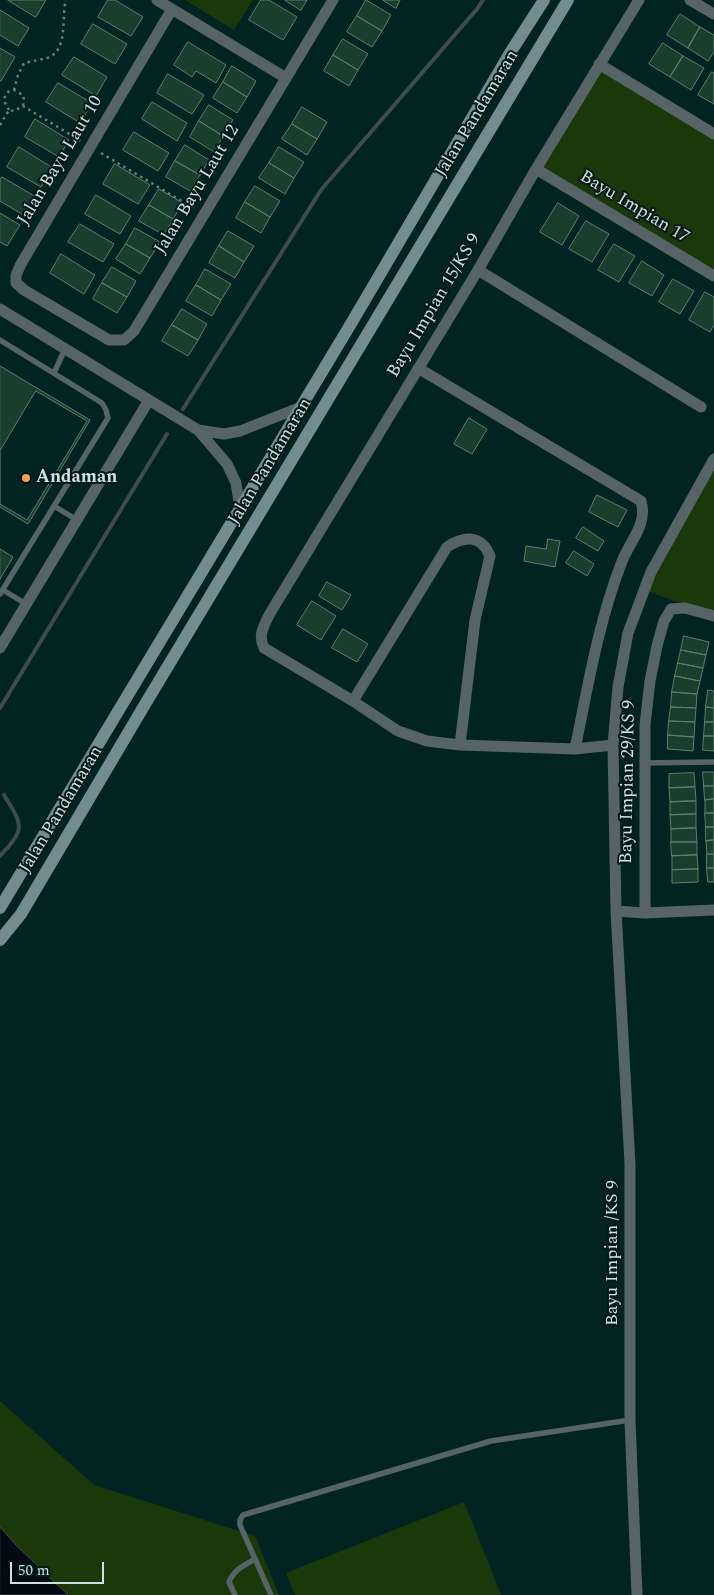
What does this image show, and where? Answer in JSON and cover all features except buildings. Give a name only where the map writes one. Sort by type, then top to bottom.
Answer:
[{"type":"main road","name":"Jalan Pandamaran","points":[[0,908],[301,407],[510,52],[544,0]]},
{"type":"main road","name":"Jalan Pandamaran","points":[[0,940],[21,914],[568,0]]},
{"type":"street","points":[[157,0],[286,78]]},
{"type":"street","name":"Jalan Bayu Laut 12","points":[[66,315],[109,340],[124,340],[134,331],[333,0]]},
{"type":"street","name":"Bayu Impian 15/KS 9","points":[[353,701],[264,648],[261,640],[262,630],[269,615],[639,0]]},
{"type":"street","points":[[690,0],[714,14]]},
{"type":"street","name":"Jalan Bayu Laut 10","points":[[66,315],[24,290],[16,283],[16,275],[172,9]]},
{"type":"street","points":[[599,64],[714,134]]},
{"type":"street","name":"Bayu Impian 17","points":[[536,169],[714,276]]},
{"type":"street","points":[[478,270],[701,407]]},
{"type":"street","points":[[0,309],[198,430],[226,464],[236,483],[240,508]]},
{"type":"street","points":[[418,368],[642,500],[644,509],[643,520],[622,562],[602,620],[575,749]]},
{"type":"street","points":[[0,648],[149,400]]},
{"type":"street","points":[[198,430],[224,434],[240,431],[301,407]]},
{"type":"street","name":"Bayu Impian /KS 9","points":[[637,1595],[630,1420],[630,1164],[616,911],[613,745],[618,686],[628,633],[651,572],[714,460]]},
{"type":"street","points":[[460,745],[475,620],[490,556],[486,546],[472,538],[460,539],[447,547],[353,701],[398,731],[427,741],[460,745],[575,749],[613,745]]},
{"type":"street","name":"Bayu Impian 29/KS 9","points":[[645,913],[644,763],[645,725],[650,681],[664,621],[670,609],[685,608],[714,616]]},
{"type":"street","points":[[616,911],[645,913],[714,910]]},
{"type":"lane","points":[[0,340],[102,402],[108,418],[1,592],[26,604]]},
{"type":"lane","points":[[54,373],[65,349]]},
{"type":"lane","points":[[54,506],[77,520]]},
{"type":"lane","points":[[644,763],[714,762]]},
{"type":"lane","points":[[270,1595],[240,1525],[243,1515],[491,1441],[630,1420]]},
{"type":"lane","points":[[235,1595],[229,1582],[231,1576],[235,1571],[255,1559]]},
{"type":"path","points":[[14,90],[24,63],[49,57],[59,49],[63,38],[66,0]]},
{"type":"path","points":[[9,110],[4,101],[8,91],[14,90],[23,95],[23,106]]},
{"type":"path","points":[[0,92],[5,95]]},
{"type":"green space","points":[[185,0],[253,0],[234,30]]},
{"type":"green space","points":[[599,64],[714,132],[714,276],[536,169]]},
{"type":"green space","points":[[714,465],[714,615],[644,590]]},
{"type":"green space","points":[[0,1401],[94,1485],[255,1536],[279,1595],[0,1595]]},
{"type":"green space","points":[[464,1502],[501,1595],[295,1595],[286,1573]]},
{"type":"shaded area","points":[[0,1527],[15,1544],[68,1595],[0,1595]]},
{"type":"waterway","points":[[183,409],[321,190],[483,0]]},
{"type":"waterway","points":[[0,708],[167,434]]},
{"type":"waterway","points":[[0,856],[18,833],[19,827],[15,814],[4,795]]},
{"type":"place","name":"Andaman","points":[[26,478]]}]
